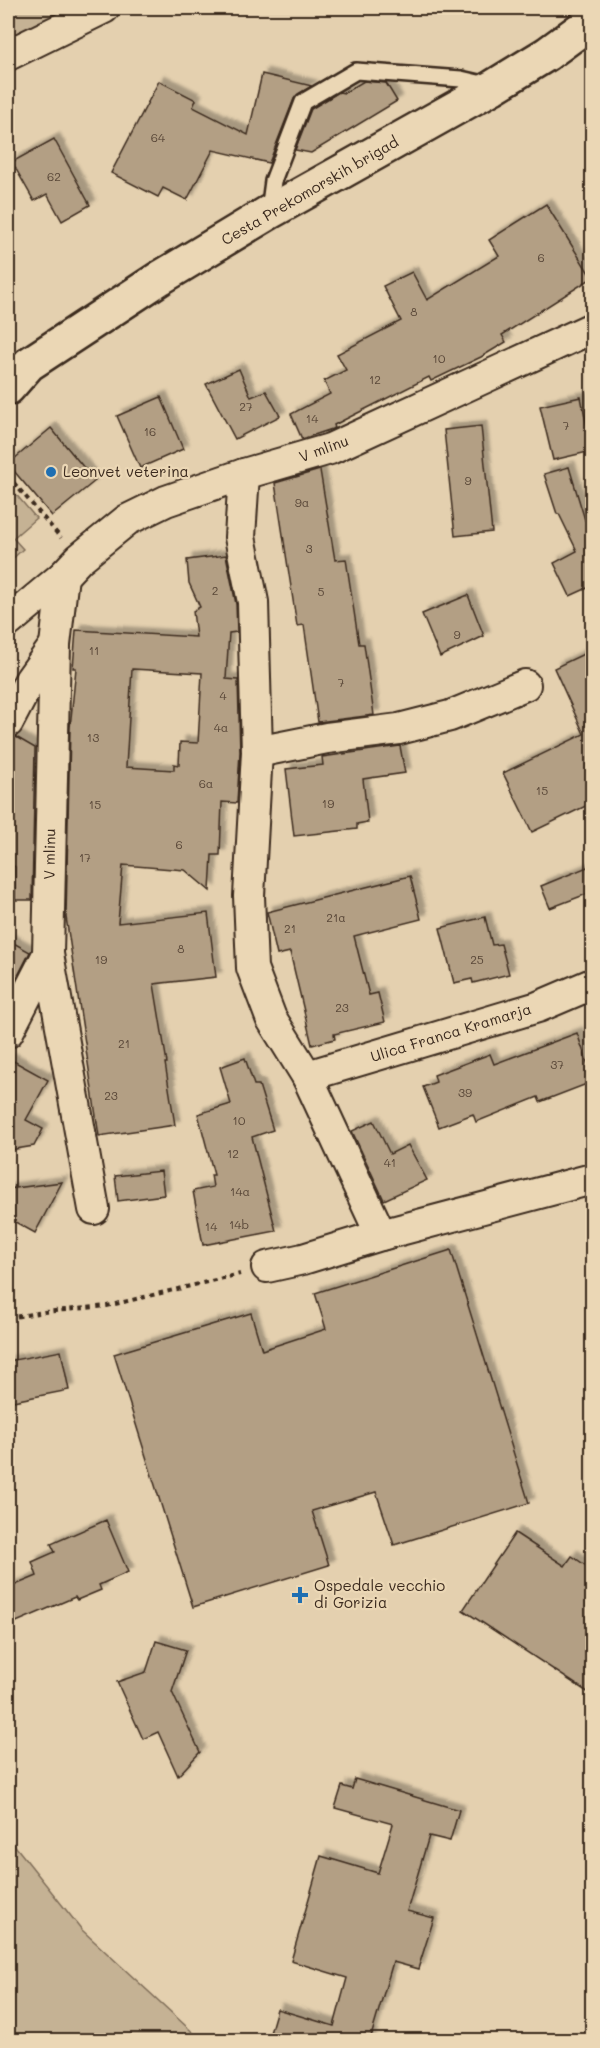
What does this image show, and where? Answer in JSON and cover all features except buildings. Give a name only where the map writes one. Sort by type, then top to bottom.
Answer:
[{"type":"street","points":[[8,55],[104,8]]},
{"type":"street","name":"Cesta Prekomorskih brigad","points":[[8,388],[18,367],[159,278],[268,213],[493,87],[547,54],[592,21]]},
{"type":"street","name":"V mlinu","points":[[8,622],[127,520],[166,501],[244,474],[330,449],[592,328]]},
{"type":"street","points":[[244,474],[240,537],[253,602],[257,752],[249,896],[252,968],[271,1018],[307,1076],[381,1235]]},
{"type":"street","name":"V mlinu","points":[[71,567],[55,645],[48,954],[94,1209]]},
{"type":"street","name":"V mlinu","points":[[8,722],[30,680],[55,645]]},
{"type":"street","points":[[257,752],[327,738],[399,729],[440,719],[525,685]]},
{"type":"street","name":"V mlinu","points":[[8,1032],[48,954]]},
{"type":"street","name":"Ulica Franca Kramarja","points":[[307,1076],[538,1007],[592,984]]},
{"type":"street","points":[[267,1267],[592,1179]]},
{"type":"lane","points":[[268,213],[273,181],[303,102],[356,70],[461,79],[493,87]]},
{"type":"path","points":[[8,476],[71,567]]},
{"type":"path","points":[[8,1318],[107,1306],[267,1267]]},
{"type":"shaded area","points":[[8,8],[94,8],[14,48],[8,35]]},
{"type":"shaded area","points":[[8,485],[36,518],[13,538],[23,549],[8,563]]},
{"type":"shaded area","points":[[8,1837],[82,1930],[201,2040],[8,2040]]},
{"type":"place","name":"Leonvet veterina","points":[[51,472]]},
{"type":"place","name":"Ospedale vecchio di Gorizia","points":[[300,1595]]}]
